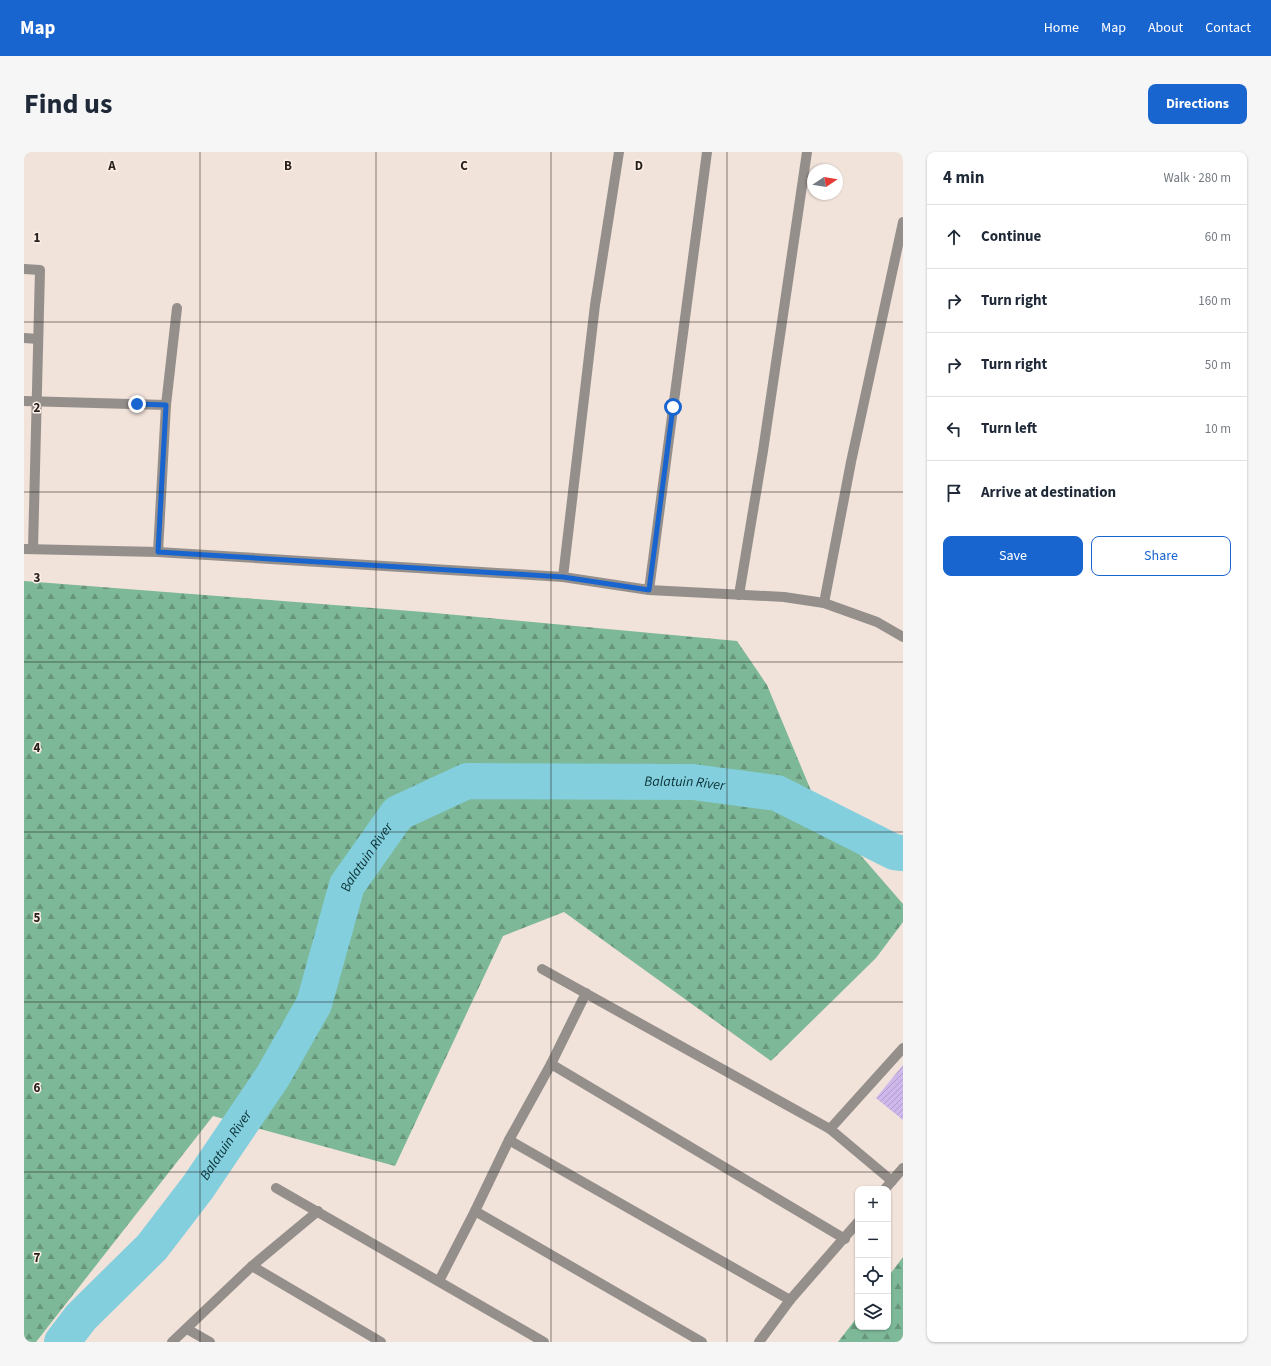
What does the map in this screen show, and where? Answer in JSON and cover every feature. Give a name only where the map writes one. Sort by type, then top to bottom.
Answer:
[{"type":"street","points":[[563,577],[595,305],[619,152]]},
{"type":"street","points":[[649,590],[707,152]]},
{"type":"street","points":[[739,595],[763,451],[807,152]]},
{"type":"street","points":[[824,603],[851,462],[903,222]]},
{"type":"street","points":[[24,269],[40,270],[37,402],[28,549],[158,552],[563,577],[649,590],[784,597],[824,603],[877,622],[903,637]]},
{"type":"street","points":[[158,552],[166,405],[177,308]]},
{"type":"street","points":[[24,338],[38,339]]},
{"type":"street","points":[[24,401],[166,405]]},
{"type":"street","points":[[542,969],[830,1129],[892,1181]]},
{"type":"street","points":[[439,1281],[509,1140],[552,1064],[586,993]]},
{"type":"street","points":[[830,1129],[903,1048]]},
{"type":"street","points":[[552,1064],[845,1239]]},
{"type":"street","points":[[509,1140],[790,1300]]},
{"type":"street","points":[[888,1186],[903,1168]]},
{"type":"street","points":[[276,1188],[544,1342]]},
{"type":"street","points":[[172,1342],[252,1266],[318,1211]]},
{"type":"street","points":[[475,1211],[702,1342]]},
{"type":"street","points":[[759,1342],[790,1300],[855,1226]]},
{"type":"street","points":[[252,1266],[382,1342]]},
{"type":"street","points":[[187,1329],[210,1342]]},
{"type":"green space","points":[[24,581],[424,612],[737,641],[767,685],[817,805],[903,904],[903,922],[876,958],[771,1061],[564,912],[503,936],[395,1166],[213,1116],[36,1342],[24,1342]]},
{"type":"green space","points":[[903,1257],[903,1342],[838,1342],[855,1320],[855,1330],[891,1330],[891,1273]]},
{"type":"building","points":[[903,1065],[903,1120],[876,1098]]},
{"type":"waterway","name":"Balatuin River","points":[[62,1342],[81,1317],[152,1247],[198,1187],[273,1076],[314,1004],[347,885],[398,813],[467,781],[693,782],[777,793],[894,852],[903,853]]},
{"type":"route","points":[[137,404],[166,405],[158,552],[563,577],[649,590],[673,407]]}]
